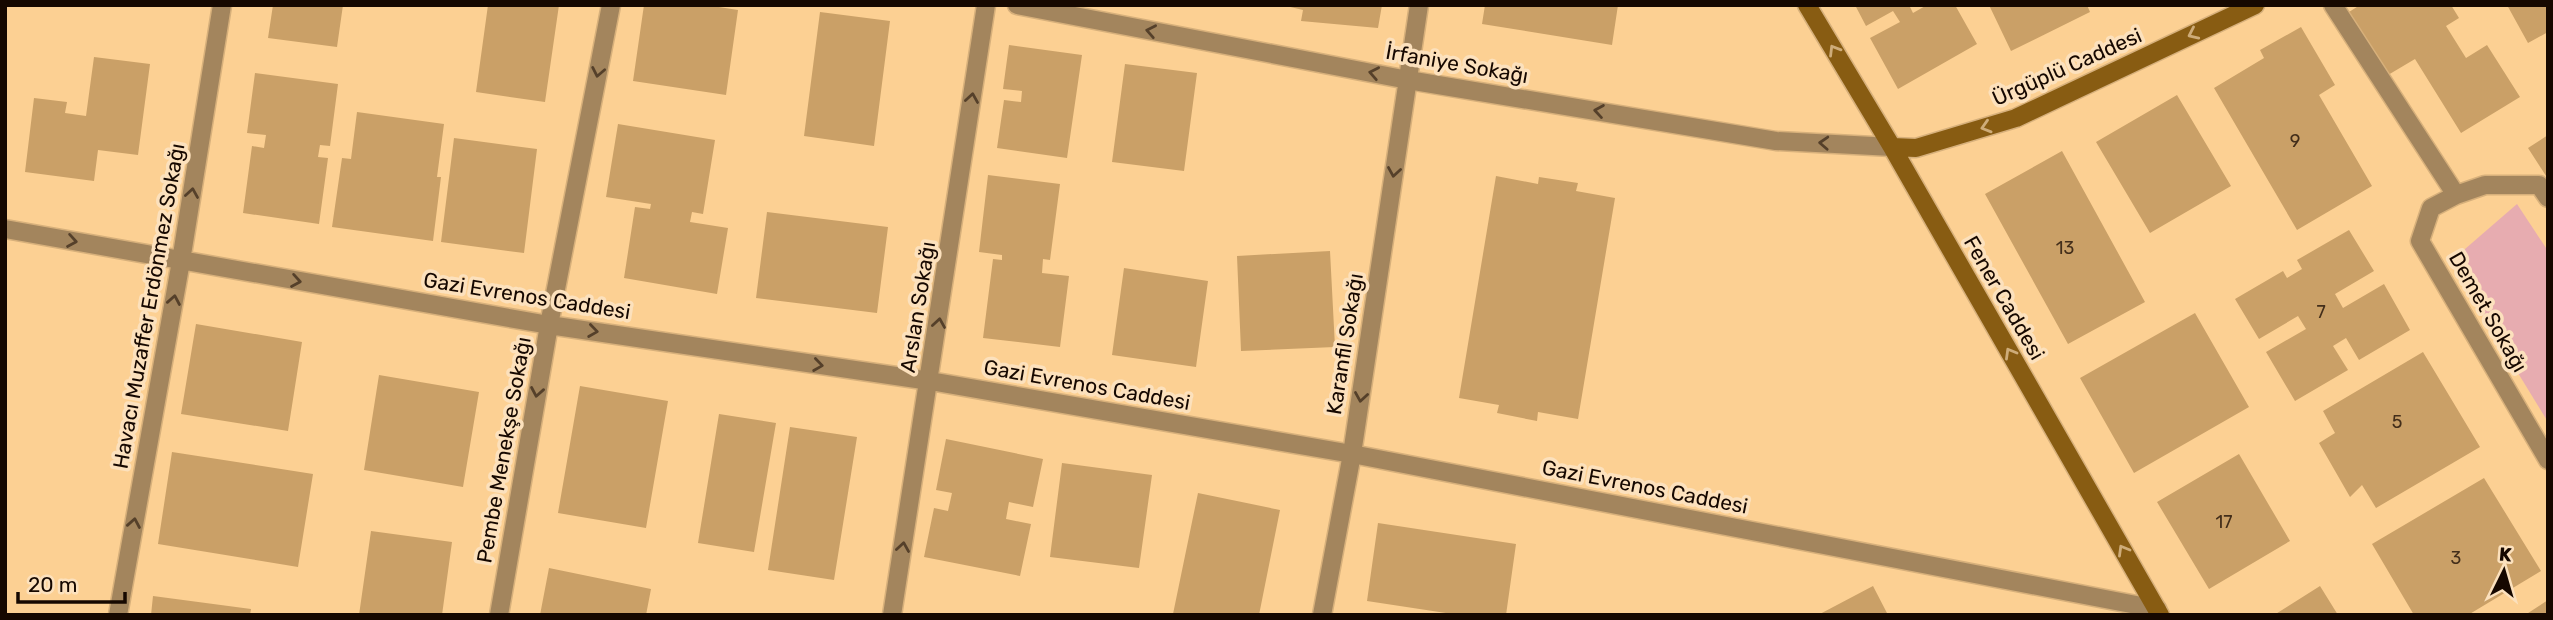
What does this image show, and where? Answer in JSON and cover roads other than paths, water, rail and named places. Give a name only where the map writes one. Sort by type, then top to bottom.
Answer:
[{"type":"main road","name":"Fener Caddesi","points":[[1807,5],[1892,147],[2154,613]]},
{"type":"main road","name":"Ürgüplü Caddesi","points":[[1892,147],[1916,148],[2016,118],[2255,5]]},
{"type":"street","name":"Havacı Muzaffer Erdönmez Sokağı","points":[[118,615],[181,261],[222,5]]},
{"type":"street","name":"Pembe Menekşe Sokağı","points":[[499,615],[549,324],[611,5]]},
{"type":"street","name":"Arslan Sokağı","points":[[892,615],[986,5]]},
{"type":"street","name":"İrfaniye Sokağı","points":[[1017,5],[1408,80],[1776,141],[1892,147]]},
{"type":"street","name":"Karanfil Sokağı","points":[[1322,615],[1352,454],[1419,5]]},
{"type":"street","points":[[2333,5],[2456,195]]},
{"type":"street","name":"Demet Sokağı","points":[[2548,198],[2539,185],[2485,186],[2456,195],[2431,208],[2420,241],[2548,460]]},
{"type":"street","name":"Gazi Evrenos Caddesi","points":[[5,229],[549,324],[930,381],[1352,454],[2154,613]]}]
